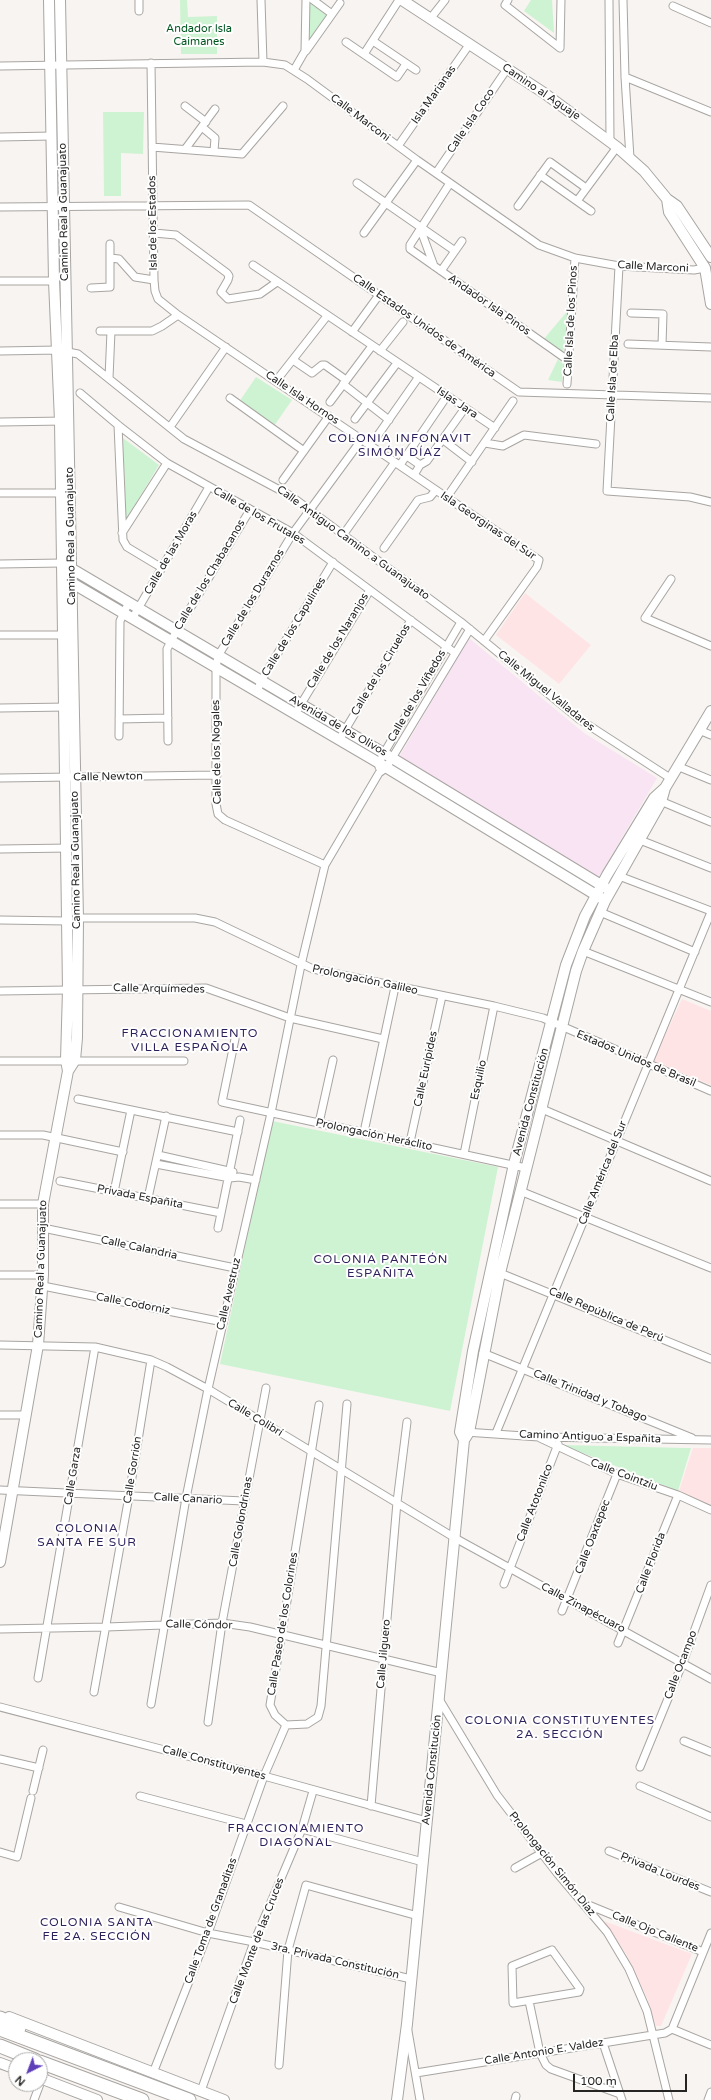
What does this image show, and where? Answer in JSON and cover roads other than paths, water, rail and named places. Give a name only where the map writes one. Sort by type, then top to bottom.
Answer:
[{"type":"highway","points":[[0,2018],[68,2055]]},
{"type":"highway","points":[[0,2029],[189,2100]]},
{"type":"highway","points":[[0,2046],[15,2052]]},
{"type":"highway","points":[[48,2065],[142,2100]]},
{"type":"street","name":"Camino Real a Guanajuato","points":[[49,0],[52,136],[58,206],[64,422],[72,568],[72,635],[68,707]]},
{"type":"street","name":"Camino Real a Guanajuato","points":[[60,0],[61,65],[58,206],[54,281],[63,350]]},
{"type":"street","points":[[139,0],[139,11]]},
{"type":"street","points":[[261,0],[263,62]]},
{"type":"street","points":[[306,0],[306,51]]},
{"type":"street","points":[[313,0],[332,14]]},
{"type":"street","points":[[364,54],[400,0]]},
{"type":"street","name":"Camino al Aguaje","points":[[400,0],[507,69],[614,144],[644,170],[667,199],[677,206],[711,257]]},
{"type":"street","points":[[430,20],[445,0]]},
{"type":"street","points":[[508,0],[505,5],[560,48],[561,0]]},
{"type":"street","points":[[577,201],[614,144],[609,0]]},
{"type":"street","points":[[623,0],[625,76],[630,158]]},
{"type":"street","points":[[294,70],[340,3]]},
{"type":"street","points":[[673,6],[711,23]]},
{"type":"street","points":[[373,41],[416,70]]},
{"type":"street","points":[[346,42],[397,77],[406,64]]},
{"type":"street","name":"Isla Marianas","points":[[398,146],[469,45]]},
{"type":"street","name":"Calle Marconi","points":[[0,66],[263,62],[285,65],[539,245],[574,258],[619,266],[708,271]]},
{"type":"street","name":"Isla de los Estados","points":[[151,63],[154,291],[158,298],[178,314],[226,347]]},
{"type":"street","name":"Calle Isla Coco","points":[[436,173],[507,69]]},
{"type":"street","points":[[625,76],[711,112]]},
{"type":"street","points":[[185,106],[204,124],[215,138],[214,151]]},
{"type":"street","points":[[152,147],[186,148],[242,154],[283,106]]},
{"type":"street","points":[[186,148],[215,109]]},
{"type":"street","points":[[0,137],[52,136]]},
{"type":"street","points":[[364,234],[417,160]]},
{"type":"street","points":[[518,206],[550,162],[586,188]]},
{"type":"street","points":[[540,175],[591,211]]},
{"type":"street","points":[[357,183],[455,251]]},
{"type":"street","points":[[420,228],[450,183]]},
{"type":"street","name":"Camino al Aguaje","points":[[667,199],[670,212],[708,271],[711,304]]},
{"type":"street","name":"Calle Estados Unidos de América","points":[[0,207],[249,205],[519,392],[711,398]]},
{"type":"street","points":[[420,228],[434,267]]},
{"type":"street","name":"Andador Isla Pinos","points":[[420,228],[410,245],[410,249],[569,361]]},
{"type":"street","points":[[154,233],[176,235],[227,273],[229,276],[228,280],[221,292],[228,299],[260,294],[278,282]]},
{"type":"street","points":[[441,271],[462,240]]},
{"type":"street","points":[[91,288],[110,287],[110,244]]},
{"type":"street","points":[[110,258],[119,259],[136,277],[154,280]]},
{"type":"street","name":"Calle Isla de los Pinos","points":[[567,384],[574,258]]},
{"type":"street","name":"Islas Jara","points":[[253,265],[418,378],[495,428]]},
{"type":"street","name":"Calle Isla de Elba","points":[[619,266],[608,491],[690,497],[711,502]]},
{"type":"street","points":[[0,281],[54,281]]},
{"type":"street","points":[[352,332],[379,295]]},
{"type":"street","points":[[631,313],[663,314],[662,345]]},
{"type":"street","points":[[100,331],[152,330],[162,326],[178,314]]},
{"type":"street","points":[[276,381],[327,316]]},
{"type":"street","points":[[380,352],[403,322]]},
{"type":"street","points":[[108,378],[111,331]]},
{"type":"street","points":[[628,344],[711,347]]},
{"type":"street","points":[[330,402],[372,346]]},
{"type":"street","points":[[170,428],[226,347]]},
{"type":"street","name":"Calle Isla Hornos","points":[[226,347],[436,490]]},
{"type":"street","points":[[0,351],[63,350]]},
{"type":"street","name":"Calle Antiguo Camino a Guanajuato","points":[[63,350],[78,354],[184,439],[291,496],[461,622],[484,641]]},
{"type":"street","points":[[293,360],[312,373],[322,365],[325,365],[367,403],[389,420]]},
{"type":"street","points":[[355,419],[397,363]]},
{"type":"street","points":[[378,436],[418,378]]},
{"type":"street","name":"Calle de los Frutales","points":[[80,393],[167,463],[293,533],[455,653]]},
{"type":"street","points":[[343,535],[398,464],[407,456],[447,396]]},
{"type":"street","points":[[230,398],[304,451]]},
{"type":"street","points":[[447,497],[513,401]]},
{"type":"street","points":[[414,474],[420,465],[427,461],[465,408]]},
{"type":"street","points":[[283,480],[329,416]]},
{"type":"street","points":[[0,422],[64,422]]},
{"type":"street","name":"Camino Real a Guanajuato","points":[[64,422],[61,492],[62,634],[68,707],[70,778],[71,848],[67,921],[70,1060]]},
{"type":"street","points":[[118,425],[122,540],[127,547],[162,568]]},
{"type":"street","points":[[485,443],[504,446],[524,435],[596,444]]},
{"type":"street","name":"Calle de los Duraznos","points":[[216,668],[218,656],[293,533],[362,439]]},
{"type":"street","points":[[442,439],[472,462]]},
{"type":"street","points":[[407,456],[420,465]]},
{"type":"street","points":[[122,533],[167,463]]},
{"type":"street","name":"Calle de las Moras","points":[[132,619],[209,487]]},
{"type":"street","points":[[384,548],[418,500],[430,497],[436,490]]},
{"type":"street","name":"Isla Georginas del Sur","points":[[436,490],[539,560],[537,567],[484,641]]},
{"type":"street","points":[[0,493],[61,492]]},
{"type":"street","name":"Calle de los Chabacanos","points":[[168,741],[166,658],[171,642],[250,510]]},
{"type":"street","name":"Calle de los Capulines","points":[[257,692],[261,681],[333,562]]},
{"type":"street","points":[[0,564],[62,564]]},
{"type":"street","name":"Avenida de los Olivos","points":[[62,564],[72,568],[218,656],[388,755],[611,891]]},
{"type":"street","name":"Avenida de los Olivos","points":[[62,577],[339,740],[381,768],[445,803],[605,901]]},
{"type":"street","points":[[671,579],[645,618],[711,646]]},
{"type":"street","name":"Calle de los Naranjos","points":[[295,714],[370,590]]},
{"type":"street","points":[[119,736],[120,621],[122,613],[129,602]]},
{"type":"street","name":"Calle de los Ciruelos","points":[[339,740],[411,620]]},
{"type":"street","name":"Calle de los Viñedos","points":[[302,965],[325,865],[381,768],[461,622]]},
{"type":"street","name":"Calle de los Viñedos","points":[[388,755],[470,629]]},
{"type":"street","points":[[0,635],[72,635]]},
{"type":"street","name":"Calle Miguel Valladares","points":[[484,641],[579,719],[670,778]]},
{"type":"street","name":"Calle de los Nogales","points":[[216,668],[216,804],[218,814],[225,820],[325,865]]},
{"type":"street","points":[[0,708],[68,707]]},
{"type":"street","name":"Avenida Constitución","points":[[397,2100],[407,2024],[418,1916],[473,1351],[514,1164],[566,965],[585,916],[602,885],[665,788],[711,711]]},
{"type":"street","points":[[119,719],[168,718]]},
{"type":"street","points":[[699,730],[711,735]]},
{"type":"street","points":[[677,766],[711,780]]},
{"type":"street","name":"Calle Newton","points":[[0,778],[217,775]]},
{"type":"street","points":[[445,803],[451,793]]},
{"type":"street","points":[[657,800],[711,822]]},
{"type":"street","name":"Avenida Constitución","points":[[464,1435],[500,1272],[576,971],[605,901],[640,840],[657,800]]},
{"type":"street","points":[[640,840],[711,868]]},
{"type":"street","name":"Camino Real a Guanajuato","points":[[0,1561],[38,1344],[43,1286],[43,1204],[70,1060],[79,989],[78,918],[71,848]]},
{"type":"street","points":[[0,849],[71,848]]},
{"type":"street","points":[[619,876],[711,912]]},
{"type":"street","points":[[600,912],[695,952]]},
{"type":"street","name":"Calle América del Sur","points":[[496,1433],[711,912]]},
{"type":"street","name":"Prolongación Galileo","points":[[78,918],[195,918],[215,922],[313,970],[494,1006],[543,1018],[562,1028]]},
{"type":"street","points":[[0,920],[67,921]]},
{"type":"street","points":[[583,951],[711,1002]]},
{"type":"street","name":"Calle Avestruz","points":[[151,1704],[186,1498],[208,1389],[271,1113],[302,965]]},
{"type":"street","points":[[364,1132],[383,1039],[396,987]]},
{"type":"street","name":"Calle Arquímedes","points":[[0,991],[206,988],[290,1018],[383,1039]]},
{"type":"street","name":"Calle Eurípides","points":[[410,1142],[442,996]]},
{"type":"street","name":"Esquilio","points":[[464,1154],[494,1006]]},
{"type":"street","name":"Estados Unidos de Brasil","points":[[562,1028],[711,1091]]},
{"type":"street","name":"Prolongación Heráclito","points":[[235,1039],[222,1102],[514,1164],[526,1168]]},
{"type":"street","points":[[319,1123],[333,1060]]},
{"type":"street","points":[[0,1061],[184,1061]]},
{"type":"street","points":[[78,1099],[238,1132]]},
{"type":"street","points":[[542,1109],[616,1142],[711,1181]]},
{"type":"street","points":[[114,1192],[131,1110]]},
{"type":"street","points":[[148,1198],[166,1116]]},
{"type":"street","points":[[218,1228],[230,1178],[240,1120]]},
{"type":"street","points":[[0,1135],[56,1136],[123,1152]]},
{"type":"street","points":[[158,1155],[231,1170],[239,1177]]},
{"type":"street","points":[[156,1164],[230,1178],[239,1177],[256,1180]]},
{"type":"street","name":"Privada Españita","points":[[60,1181],[221,1213]]},
{"type":"street","points":[[520,1191],[711,1268]]},
{"type":"street","points":[[0,1204],[43,1204]]},
{"type":"street","name":"Calle Calandria","points":[[42,1228],[235,1268]]},
{"type":"street","name":"Calle República de Perú","points":[[500,1272],[711,1359]]},
{"type":"street","points":[[0,1275],[43,1274]]},
{"type":"street","name":"Calle Codorniz","points":[[43,1286],[223,1322]]},
{"type":"street","name":"Calle Colibrí","points":[[0,1345],[38,1344],[95,1348],[151,1360],[208,1389],[455,1538]]},
{"type":"street","name":"Calle Garza","points":[[38,1678],[95,1348]]},
{"type":"street","name":"Calle Trinidad y Tobago","points":[[483,1353],[696,1440]]},
{"type":"street","name":"Calle Gorrión","points":[[94,1692],[129,1496],[151,1360]]},
{"type":"street","name":"Calle Golondrinas","points":[[208,1722],[222,1623],[266,1388]]},
{"type":"street","points":[[286,1725],[307,1724],[318,1717],[321,1706],[347,1404]]},
{"type":"street","name":"Calle Paseo de los Colorines","points":[[286,1725],[275,1715],[270,1705],[320,1405]]},
{"type":"street","points":[[0,1415],[26,1415]]},
{"type":"street","name":"Calle Jilguero","points":[[371,1806],[397,1502],[406,1422]]},
{"type":"street","name":"Camino Antiguo a Españita","points":[[464,1435],[496,1433],[560,1438],[711,1440]]},
{"type":"street","name":"Calle Cointziu","points":[[538,1437],[617,1474],[678,1495],[711,1510]]},
{"type":"street","name":"Calle Atotonilco","points":[[504,1584],[560,1438]]},
{"type":"street","name":"Calle Oaxtepec","points":[[562,1612],[617,1474]]},
{"type":"street","name":"Calle Canario","points":[[0,1490],[244,1501]]},
{"type":"street","name":"Calle Florida","points":[[618,1643],[678,1495]]},
{"type":"street","name":"Calle Zinapécuaro","points":[[455,1538],[509,1569],[683,1662],[711,1679]]},
{"type":"street","name":"Calle Ocampo","points":[[640,1768],[683,1662],[711,1584]]},
{"type":"street","name":"Calle Cóndor","points":[[0,1629],[222,1623],[442,1672]]},
{"type":"street","name":"Prolongación Simón Díaz","points":[[439,1699],[497,1795],[542,1853],[608,1932],[629,1969],[647,2011],[669,2100]]},
{"type":"street","name":"Calle Constituyentes","points":[[0,1707],[264,1776],[313,1791],[427,1821]]},
{"type":"street","name":"Calle Toma de Granaditas","points":[[152,2073],[208,1934],[246,1824],[264,1776],[286,1725]]},
{"type":"street","points":[[684,1740],[711,1752]]},
{"type":"street","points":[[33,1791],[43,1750]]},
{"type":"street","points":[[0,1758],[39,1768]]},
{"type":"street","points":[[640,1786],[711,1816]]},
{"type":"street","name":"Calle Monte de las Cruces","points":[[201,2092],[254,1942],[302,1829],[313,1791]]},
{"type":"street","points":[[140,1796],[246,1824]]},
{"type":"street","points":[[0,1852],[17,1857],[31,1798]]},
{"type":"street","points":[[302,1829],[423,1862]]},
{"type":"street","name":"Privada Lourdes","points":[[609,1851],[711,1892]]},
{"type":"street","points":[[515,1868],[542,1853]]},
{"type":"street","points":[[279,2065],[288,1950],[306,1886],[418,1916]]},
{"type":"street","name":"Calle Ojo Caliente","points":[[584,1903],[703,1952]]},
{"type":"street","name":"3ra. Privada Constitución","points":[[119,1907],[208,1934],[254,1942],[411,1980]]},
{"type":"street","points":[[711,1934],[672,2029],[711,2045]]},
{"type":"street","points":[[552,1950],[580,1989],[579,1992],[529,2001],[513,2003],[512,1966],[552,1950]]},
{"type":"street","points":[[529,2001],[540,2054],[546,2065],[551,2069],[621,2097]]},
{"type":"street","points":[[0,2014],[224,2100]]},
{"type":"street","points":[[407,2024],[420,2100]]},
{"type":"street","name":"Calle Antonio E. Valdez","points":[[416,2073],[665,2034],[672,2029]]},
{"type":"street","points":[[603,2043],[621,2097]]},
{"type":"street","points":[[48,2083],[91,2099]]},
{"type":"street","points":[[708,2100],[711,2092]]},
{"type":"district","name":"COLONIA INFONAVIT SIMÓN DÍAZ","points":[[400,446]]},
{"type":"district","name":"FRACCIONAMIENTO VILLA ESPAÑOLA","points":[[190,1041]]},
{"type":"district","name":"COLONIA PANTEÓN ESPAÑITA","points":[[381,1267]]},
{"type":"district","name":"COLONIA SANTA FE SUR","points":[[87,1536]]},
{"type":"district","name":"COLONIA CONSTITUYENTES 2A. SECCIÓN","points":[[560,1728]]},
{"type":"district","name":"FRACCIONAMIENTO DIAGONAL","points":[[296,1836]]},
{"type":"district","name":"COLONIA SANTA FE 2A. SECCIÓN","points":[[97,1930]]},
{"type":"park label","name":"Andador Isla Caimanes","points":[[199,35]]}]
